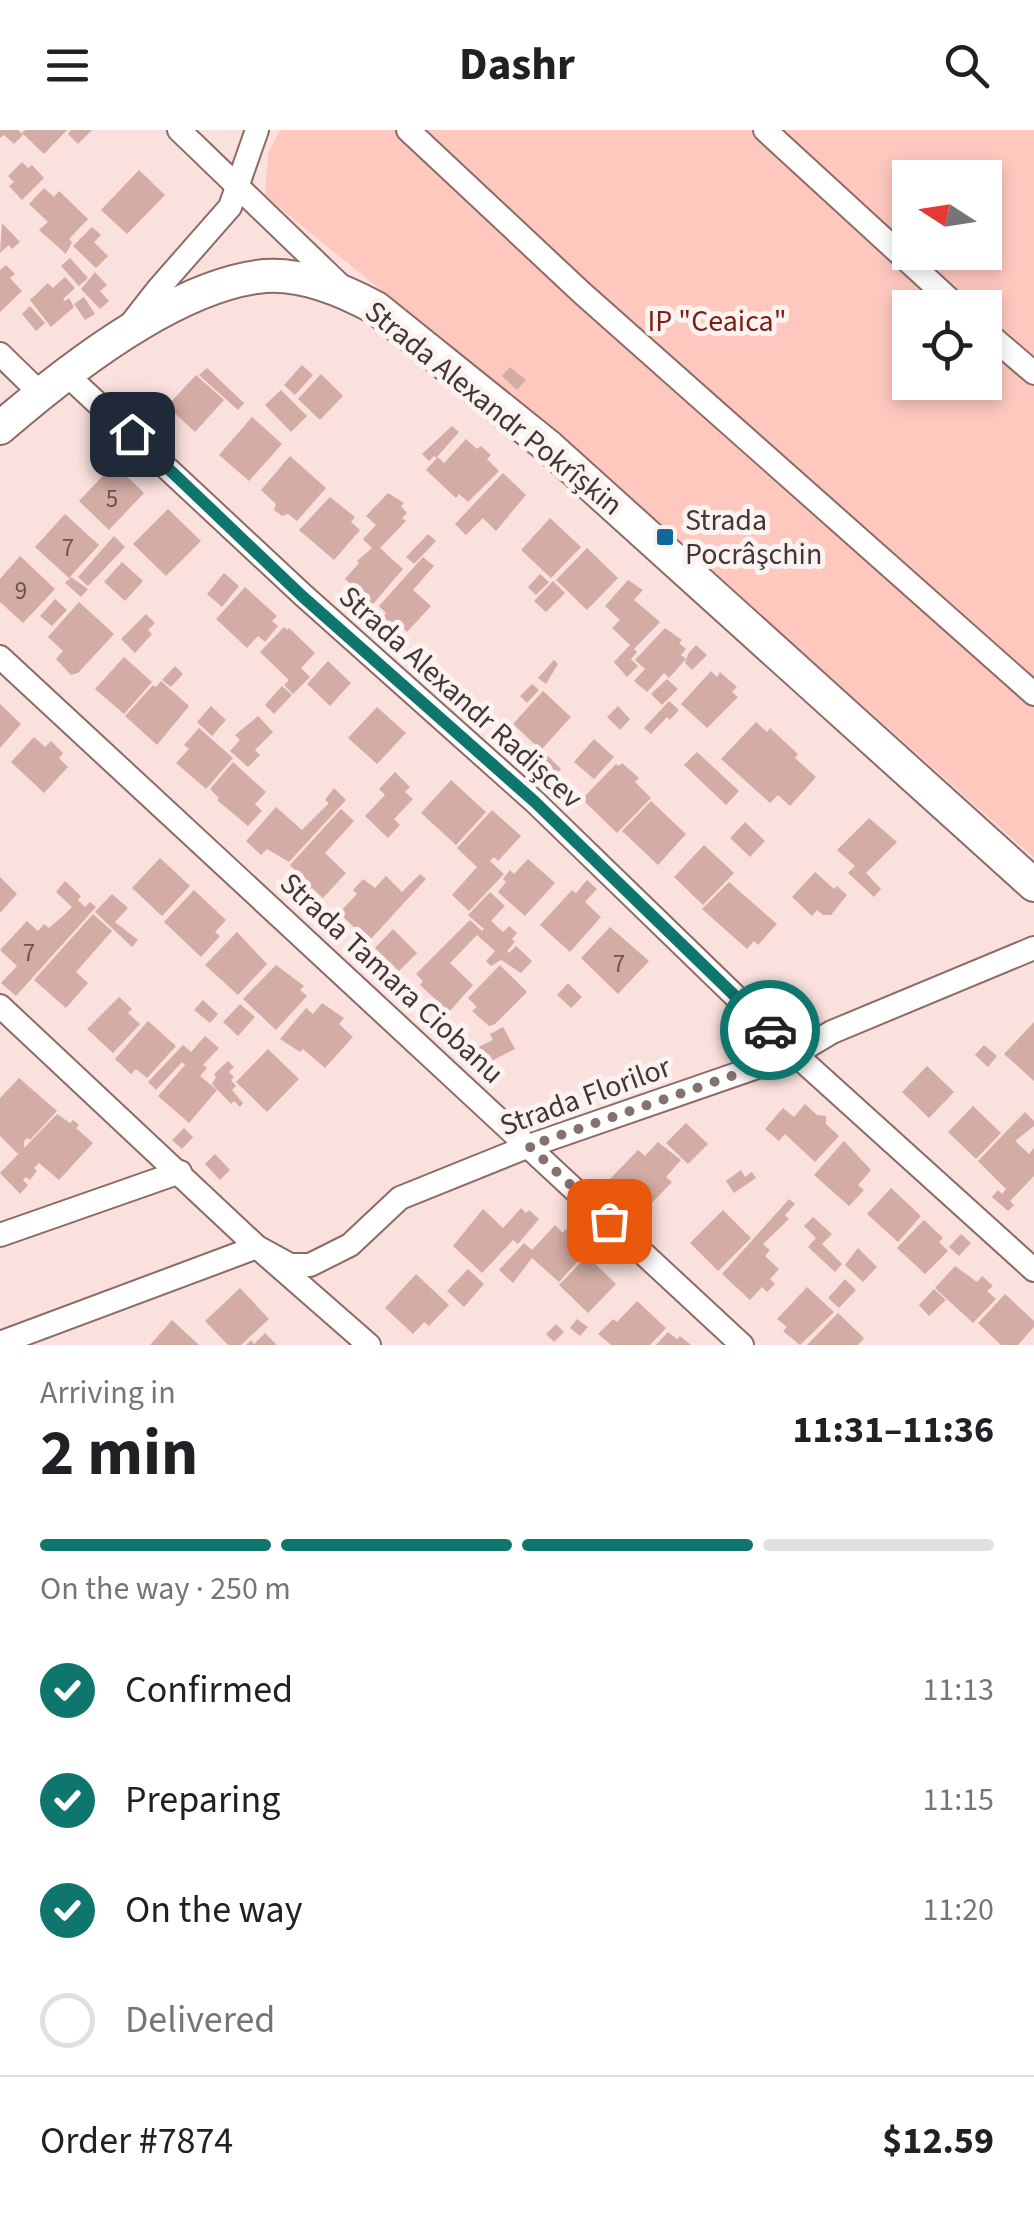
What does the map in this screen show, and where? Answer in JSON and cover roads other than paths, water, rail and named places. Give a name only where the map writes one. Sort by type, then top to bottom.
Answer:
[{"type":"street","name":"Strada Alexandr Pokrîșkin","points":[[179,130],[348,292],[376,308],[549,447],[1034,885]]},
{"type":"street","points":[[122,336],[230,207],[257,130]]},
{"type":"street","points":[[408,130],[582,293],[1034,694]]},
{"type":"street","points":[[765,130],[939,290]]},
{"type":"street","points":[[0,428],[53,384],[122,336],[218,286],[266,276],[294,277],[348,292]]},
{"type":"street","points":[[1002,346],[1034,374]]},
{"type":"street","name":"Strada Alexandr Radișcev","points":[[0,354],[53,384],[535,802],[795,1054],[1034,1270]]},
{"type":"street","name":"Strada Tamara Ciobanu","points":[[0,657],[742,1345]]},
{"type":"street","name":"Strada Florilor","points":[[257,1247],[290,1265],[310,1266],[350,1245],[400,1198],[529,1146],[795,1054],[832,1032],[1034,948]]},
{"type":"street","points":[[0,1006],[257,1247],[369,1345]]},
{"type":"street","points":[[0,1235],[180,1172]]},
{"type":"street","points":[[0,1342],[257,1247]]},
{"type":"place","name":"Strada Pocrâşchin","points":[[665,537]]},
{"type":"park label","name":"IP \"Ceaica\"","points":[[717,321]]}]
